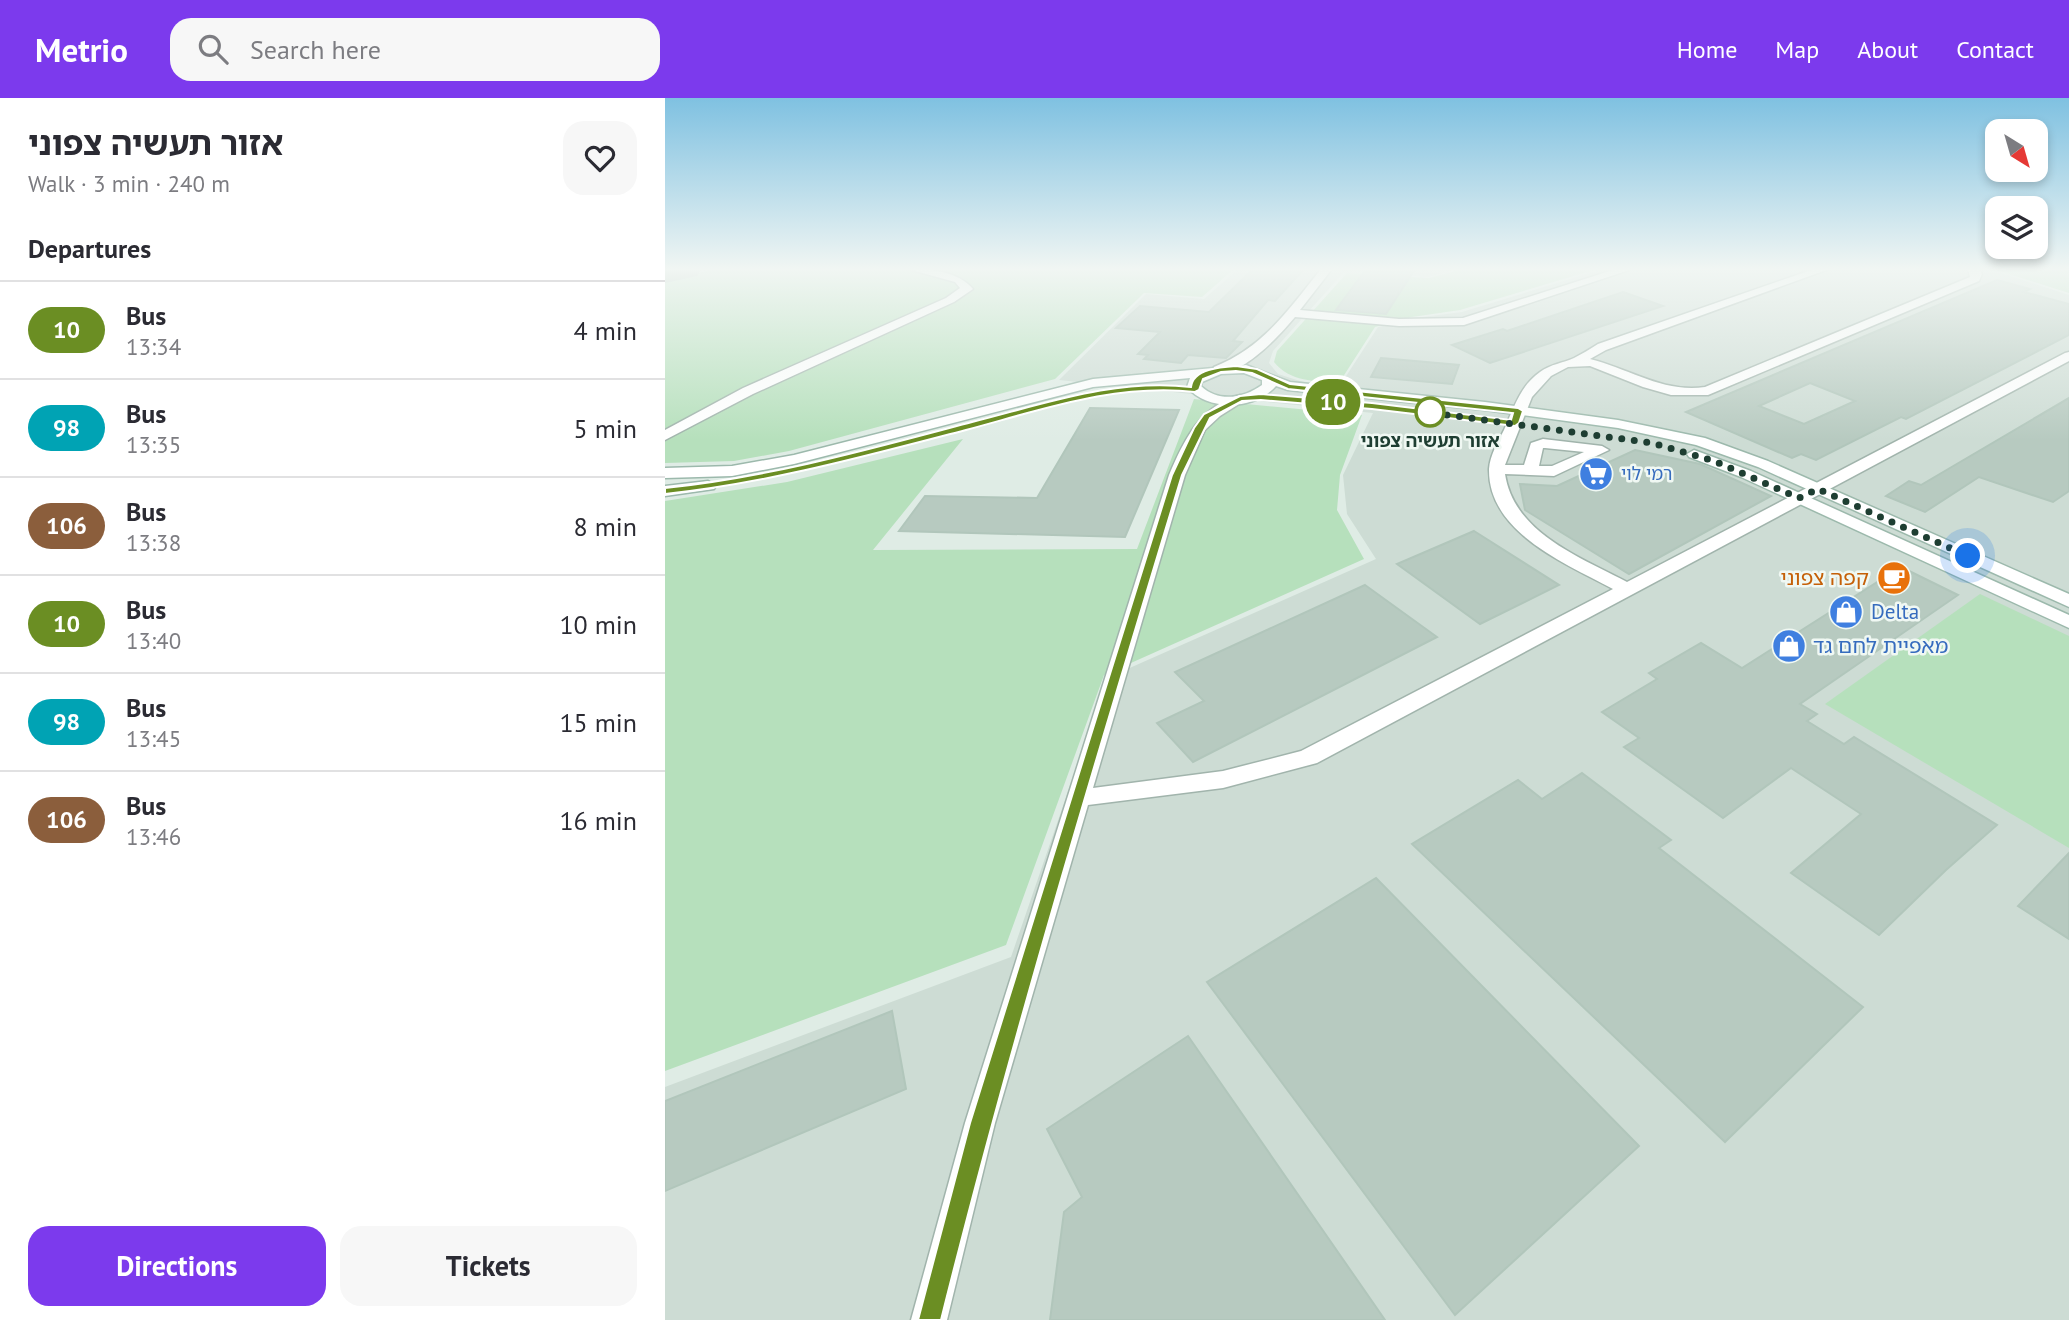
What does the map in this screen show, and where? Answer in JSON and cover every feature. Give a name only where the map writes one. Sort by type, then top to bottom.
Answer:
[{"type":"street","points":[[665,436],[748,391],[892,326]]},
{"type":"street","points":[[1202,423],[1196,380],[1242,362],[1257,351],[1279,326]]},
{"type":"street","points":[[1627,589],[1541,540],[1519,524],[1507,509],[1499,491],[1497,469],[1531,384],[1602,347],[1662,326]]},
{"type":"street","points":[[1576,362],[1592,363],[1665,391],[1691,394],[1708,391],[1863,326]]},
{"type":"street","points":[[929,1320],[980,1123],[1177,475],[1202,423],[1217,409],[1260,393],[1269,386],[1266,376],[1254,365],[1257,351]]},
{"type":"street","points":[[1077,798],[1228,781],[1276,769],[1309,757],[2068,357]]},
{"type":"street","points":[[665,474],[732,471],[794,460],[1093,383],[1246,369],[1288,386],[1517,417],[1689,452],[1799,498],[2069,622]]},
{"type":"street","points":[[665,491],[727,484],[798,471],[1098,392],[1163,386],[1198,392],[1217,400],[1283,397],[1618,424],[1700,441],[1818,489],[2069,601]]},
{"type":"street","points":[[1497,469],[1530,470]]},
{"type":"shaded area","name":"אזור תעשיה צפוני","points":[[1114,326],[1295,326],[1273,351],[1269,363],[1278,374],[1300,381],[1339,387],[1378,327],[1382,326],[2069,326],[2069,1320],[665,1320],[665,1087],[1011,957],[1107,678],[1376,559],[1347,514],[1343,475],[1373,413],[1059,380]]},
{"type":"green space","points":[[665,326],[1110,326],[1055,379],[789,451],[734,461],[665,463]]},
{"type":"green space","points":[[1299,326],[1379,326],[1375,327],[1339,383],[1295,377],[1280,369],[1274,362],[1277,351]]},
{"type":"green space","points":[[1194,399],[1362,415],[1340,475],[1337,510],[1364,559],[1104,675],[1006,945],[665,1071],[665,501],[787,482],[963,439],[873,550],[1137,549]]},
{"type":"green space","points":[[1980,594],[2069,636],[2069,848],[1825,704]]},
{"type":"building","points":[[1246,326],[1233,341],[1242,342],[1226,358],[1188,355],[1181,363],[1144,359],[1148,355],[1138,354],[1160,332],[1116,328]]},
{"type":"building","points":[[1522,326],[1602,326],[1490,363],[1452,345],[1503,329],[1507,331]]},
{"type":"building","points":[[1889,326],[2069,326],[2069,335],[1906,419],[1901,417],[1816,460],[1801,454],[1792,458],[1686,412]],"holes":[[[1810,383],[1855,401],[1804,424],[1759,406]]]},
{"type":"building","points":[[1381,358],[1459,365],[1452,384],[1371,377]]},
{"type":"building","points":[[2069,398],[2069,491],[2053,502],[1979,477],[1925,512],[1886,496],[1909,481],[1921,485]]},
{"type":"building","points":[[1090,408],[1179,410],[1125,537],[899,531],[925,496],[1037,498]]},
{"type":"building","points":[[1635,450],[1700,464],[1771,496],[1629,574],[1525,510],[1520,484],[1557,486]]},
{"type":"building","points":[[1474,531],[1559,585],[1480,624],[1397,564]]},
{"type":"building","points":[[1901,567],[1958,595],[1800,704],[1817,714],[1807,721],[1844,744],[1854,737],[1997,825],[1879,935],[1791,873],[1861,814],[1791,768],[1723,818],[1624,747],[1639,738],[1602,712],[1657,679],[1649,673],[1701,643],[1742,668]]},
{"type":"building","points":[[1365,585],[1437,637],[1193,762],[1157,723],[1204,701],[1175,672]]},
{"type":"building","points":[[1582,773],[1671,840],[1659,848],[1863,1007],[1725,1142],[1412,844],[1518,780],[1542,799]]},
{"type":"building","points":[[2069,853],[2069,939],[2018,906]]},
{"type":"building","points":[[1376,878],[1639,1146],[1455,1315],[1207,982]]},
{"type":"building","points":[[892,1011],[906,1089],[665,1191],[665,1101]]},
{"type":"building","points":[[1188,1036],[1385,1320],[1050,1320],[1064,1212],[1082,1197],[1047,1129]]},
{"type":"bus line","name":"10","points":[[665,491],[727,484],[798,471],[1098,392],[1163,386],[1195,390],[1196,381],[1200,377],[1219,370],[1236,368],[1254,370],[1268,379],[1288,386],[1518,411],[1515,423],[1372,406],[1261,397],[1240,399],[1217,409],[1207,416],[1198,428],[1177,475],[1077,798],[980,1123],[929,1320]]},
{"type":"place","name":"אזור תעשיה צפוני","points":[[1430,412]]},
{"type":"place","name":"רמי לוי","points":[[1596,474]]},
{"type":"place","name":"קפה צפוני","points":[[1894,578]]},
{"type":"place","name":"Delta","points":[[1846,612]]},
{"type":"place","name":"מאפיית לחם גד","points":[[1789,646]]},
{"type":"route","points":[[1430,412],[1426,412],[1613,436],[1689,452],[1799,498],[1818,489],[1968,556]]}]
